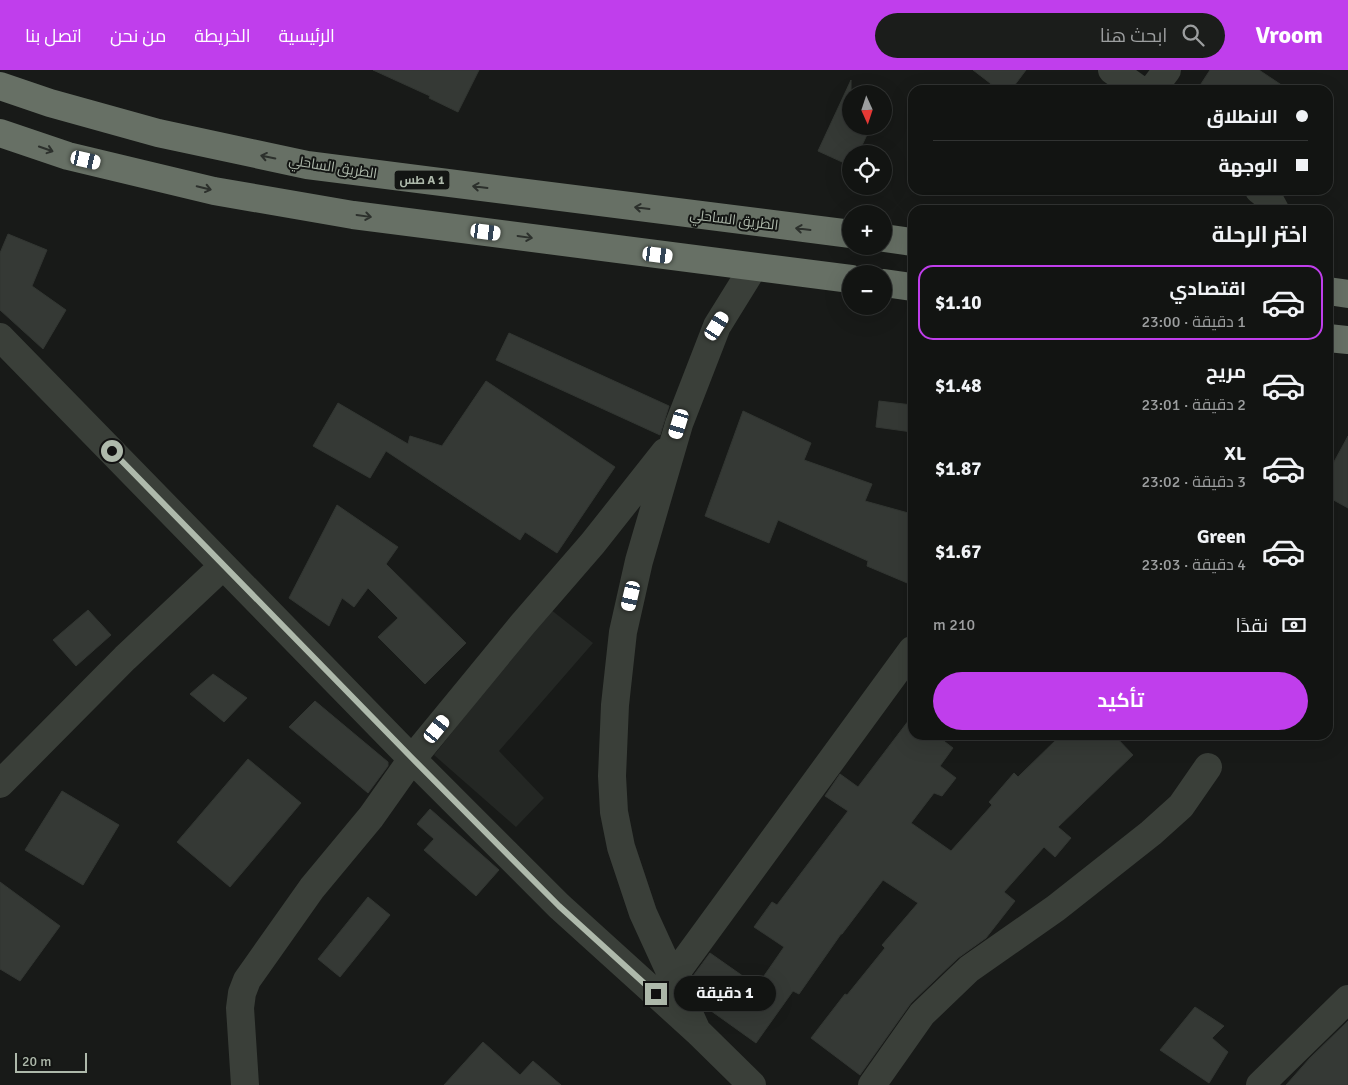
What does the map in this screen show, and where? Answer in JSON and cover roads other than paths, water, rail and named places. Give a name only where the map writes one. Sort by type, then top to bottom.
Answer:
[{"type":"highway","name":"الطريق الساحلي","points":[[0,86],[50,103],[158,133],[307,165],[842,233]]},
{"type":"highway","points":[[0,133],[68,156],[214,191],[353,215],[842,279]]},
{"type":"highway","points":[[892,239],[908,241]]},
{"type":"highway","points":[[892,285],[908,287]]},
{"type":"highway","points":[[1333,292],[1348,294]]},
{"type":"highway","points":[[1333,338],[1348,340]]},
{"type":"street","points":[[1112,70],[1133,85]]},
{"type":"street","points":[[1156,85],[1167,70]]},
{"type":"street","points":[[1265,195],[1272,205]]},
{"type":"street","points":[[697,1031],[643,913],[621,847],[614,812],[612,776],[615,705],[623,632],[639,561],[679,424],[717,326],[753,268]]},
{"type":"street","points":[[0,337],[559,906],[697,1031],[752,1085]]},
{"type":"street","points":[[245,1085],[240,1008],[242,993],[247,980],[312,888],[371,817],[412,758],[674,441]]},
{"type":"street","points":[[0,784],[125,658],[223,566]]},
{"type":"street","points":[[673,977],[908,655]]},
{"type":"street","points":[[872,1085],[922,1014],[969,969],[1056,908],[1151,833],[1181,806],[1208,767]]},
{"type":"street","points":[[1260,1085],[1348,999]]}]
